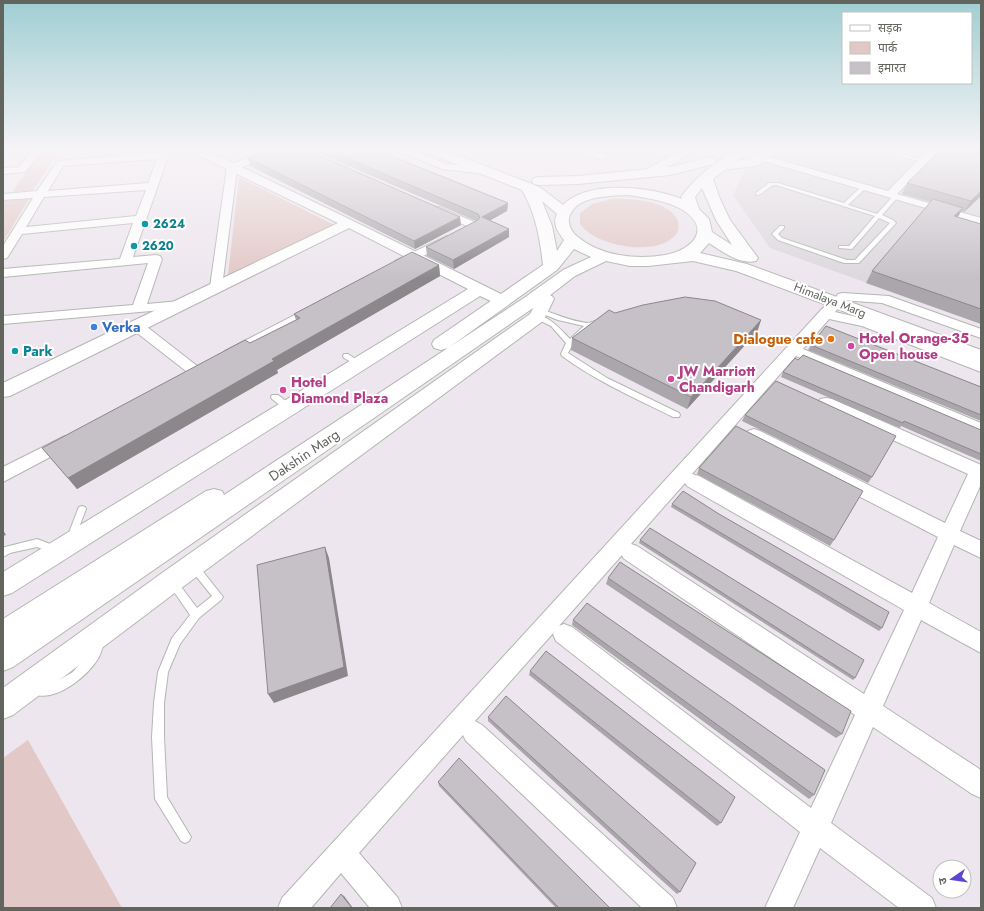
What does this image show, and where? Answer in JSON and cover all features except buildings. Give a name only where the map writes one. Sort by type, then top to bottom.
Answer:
[{"type":"main road","points":[[535,194],[560,270],[595,271],[746,263],[711,194]]},
{"type":"main road","points":[[543,194],[564,213]]},
{"type":"main road","points":[[584,194],[593,195]]},
{"type":"main road","points":[[607,194],[593,195],[580,199],[570,206],[564,213],[562,222],[565,231],[572,240],[581,246],[605,256],[642,261],[677,257],[692,251],[701,243],[706,234],[704,226],[700,218],[693,211],[680,203],[648,194]]},
{"type":"main road","points":[[690,194],[688,197],[693,211]]},
{"type":"main road","name":"Himalaya Marg","points":[[706,234],[746,263],[835,304],[981,356]]},
{"type":"main road","name":"Dakshin Marg","points":[[3,657],[345,427],[542,312],[560,270],[566,250],[572,240]]},
{"type":"main road","name":"Dakshin Marg","points":[[3,634],[323,427],[503,301],[560,270],[605,256]]},
{"type":"main road","name":"Himalaya Marg","points":[[677,257],[693,256],[746,263]]},
{"type":"main road","name":"Himalaya Marg","points":[[835,304],[981,348]]},
{"type":"street","points":[[3,255],[41,194]]},
{"type":"street","points":[[3,197],[48,194]]},
{"type":"street","points":[[125,262],[150,194]]},
{"type":"street","points":[[216,287],[228,194]]},
{"type":"street","points":[[287,194],[503,301]]},
{"type":"street","points":[[885,194],[981,221]]},
{"type":"street","points":[[386,271],[474,225],[431,206]]},
{"type":"street","points":[[18,231],[141,219]]},
{"type":"street","points":[[3,391],[348,223]]},
{"type":"street","points":[[3,273],[156,259],[139,308]]},
{"type":"street","points":[[3,585],[63,548],[282,403],[353,360],[480,290]]},
{"type":"street","points":[[292,908],[835,304],[884,299],[981,334]]},
{"type":"street","points":[[182,380],[329,301]]},
{"type":"street","points":[[835,304],[838,318],[847,318],[865,323],[981,367]]},
{"type":"street","points":[[3,320],[180,305]]},
{"type":"street","points":[[3,705],[542,312]]},
{"type":"street","points":[[137,326],[196,372]]},
{"type":"street","points":[[794,350],[981,430]]},
{"type":"street","points":[[779,908],[950,534],[980,472],[815,399]]},
{"type":"street","points":[[739,427],[981,550]]},
{"type":"street","points":[[3,475],[79,435]]},
{"type":"street","points":[[693,481],[981,643]]},
{"type":"street","points":[[630,552],[981,785]]},
{"type":"street","points":[[564,634],[922,908]]},
{"type":"street","points":[[474,733],[663,908]]},
{"type":"street","points":[[342,853],[388,908]]},
{"type":"lane","points":[[782,227],[775,234],[780,239],[846,262],[857,262],[893,223],[891,220],[807,194]]},
{"type":"lane","points":[[845,205],[857,194]]},
{"type":"lane","points":[[841,247],[850,248],[879,216],[893,196]]},
{"type":"lane","points":[[542,312],[560,319],[588,325]]},
{"type":"lane","points":[[542,312],[569,342]]},
{"type":"lane","points":[[608,318],[588,325],[569,342],[564,354],[573,361],[618,386],[676,415]]},
{"type":"lane","points":[[3,553],[8,550],[37,543],[63,548],[82,508]]},
{"type":"lane","points":[[185,837],[160,799],[158,736],[159,703],[163,672],[173,647],[196,615],[218,597],[193,566]]},
{"type":"lane","points":[[172,581],[196,615]]},
{"type":"shaded area","points":[[734,194],[981,194],[981,324],[770,248],[733,195]]},
{"type":"green space","points":[[237,194],[272,194],[334,225],[228,275]]},
{"type":"green space","points":[[29,199],[3,242],[3,201]]},
{"type":"green space","points":[[611,199],[638,200],[658,205],[666,209],[673,214],[678,221],[679,227],[677,233],[668,241],[643,247],[613,244],[599,239],[588,232],[580,224],[580,213],[592,204]]},
{"type":"green space","points":[[28,740],[122,908],[3,908],[3,758]]},
{"type":"place","name":"2624","points":[[145,224]]},
{"type":"place","name":"2620","points":[[134,246]]},
{"type":"place","name":"Verka","points":[[94,327]]},
{"type":"place","name":"Dialogue cafe","points":[[831,339]]},
{"type":"place","name":"Hotel Orange-35 Open house","points":[[851,346]]},
{"type":"place","name":"Park","points":[[15,351]]},
{"type":"place","name":"JW Marriott Chandigarh","points":[[671,379]]},
{"type":"place","name":"Hotel Diamond Plaza","points":[[283,390]]}]
